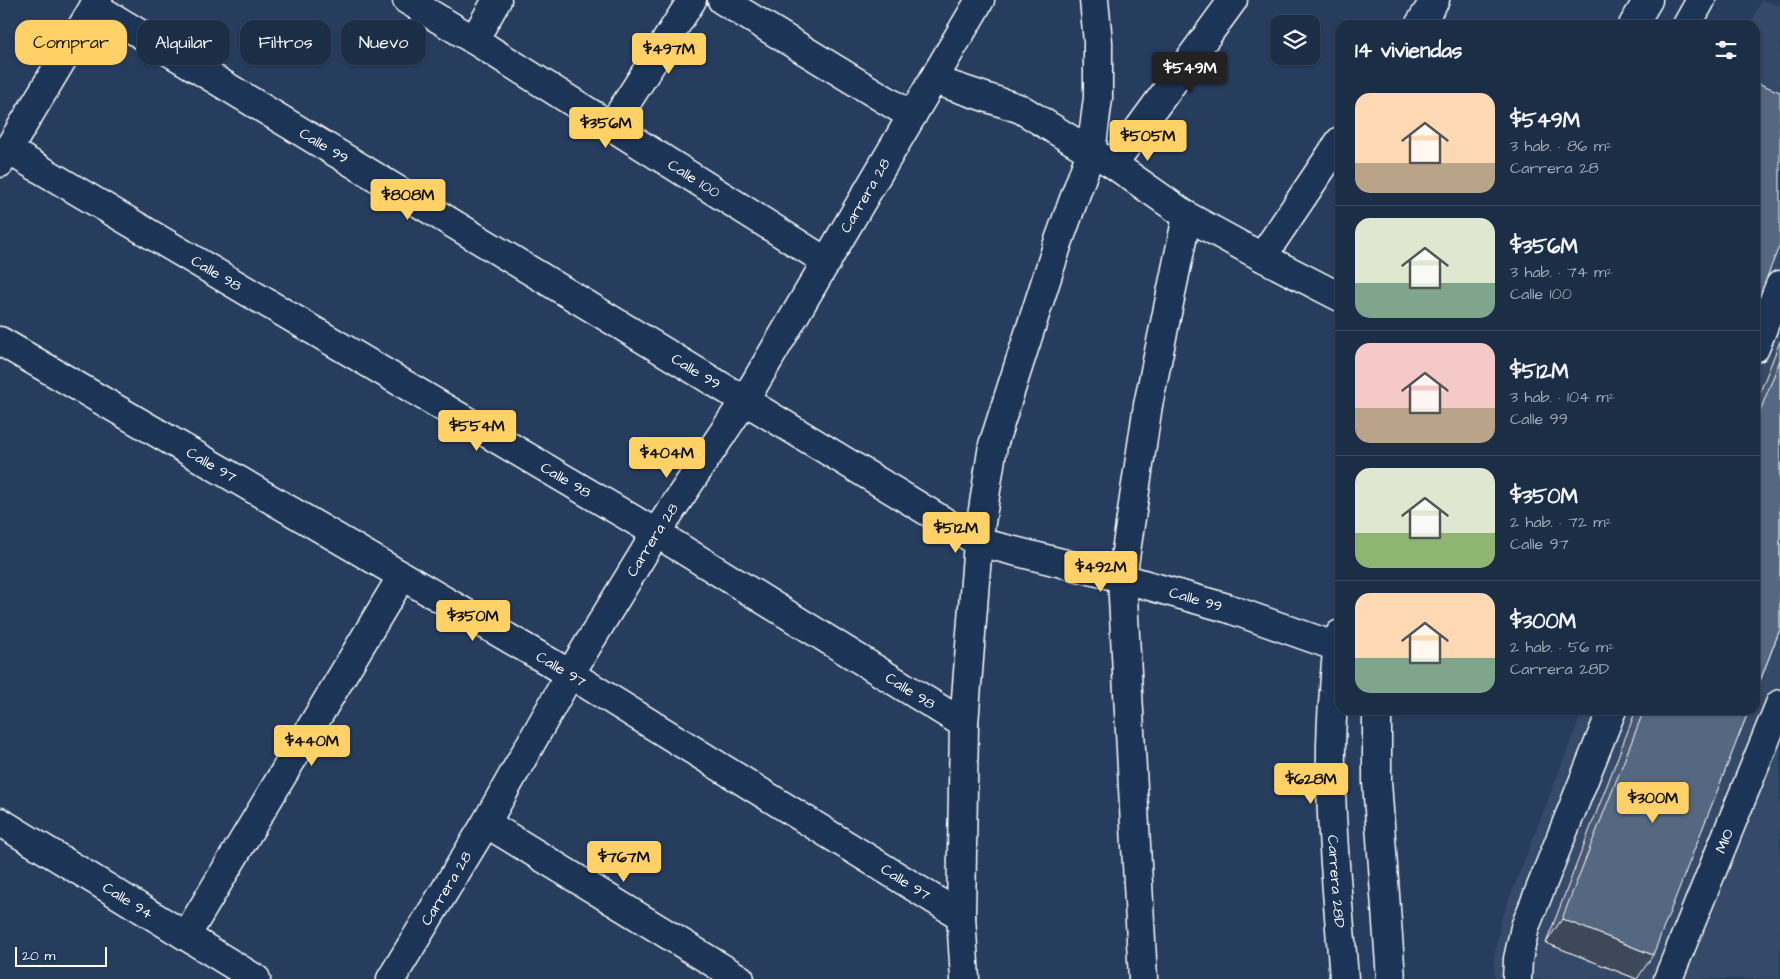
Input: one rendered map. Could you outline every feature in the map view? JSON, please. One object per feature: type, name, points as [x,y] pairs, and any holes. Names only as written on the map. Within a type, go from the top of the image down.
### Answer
[{"type":"street","name":"Calle 100","points":[[407,0],[474,40],[827,262]]},
{"type":"street","points":[[474,40],[497,0]]},
{"type":"street","points":[[611,127],[692,0]]},
{"type":"street","points":[[722,0],[912,116]]},
{"type":"street","name":"Carrera 28","points":[[400,976],[570,674],[656,533],[745,400],[980,0]]},
{"type":"street","points":[[1094,0],[1098,42],[1098,98],[1102,158]]},
{"type":"street","points":[[965,979],[961,916],[964,724],[978,542],[993,446],[1058,243],[1102,158],[1233,0]]},
{"type":"street","points":[[1421,20],[1435,0]]},
{"type":"street","points":[[1636,20],[1648,0]]},
{"type":"street","points":[[1690,20],[1701,0]]},
{"type":"street","points":[[4,156],[96,3]]},
{"type":"street","name":"Calle 99","points":[[96,3],[978,542],[1122,578],[1335,639]]},
{"type":"street","points":[[934,80],[1021,109],[1102,158],[1187,216],[1335,294]]},
{"type":"street","points":[[1262,257],[1335,148]]},
{"type":"street","name":"Calle 98","points":[[4,156],[656,533],[964,724]]},
{"type":"street","points":[[1143,979],[1122,578],[1148,405],[1187,216]]},
{"type":"street","points":[[1760,335],[1780,285]]},
{"type":"street","name":"Calle 97","points":[[0,340],[570,674],[961,916]]},
{"type":"street","points":[[186,936],[402,576]]},
{"type":"street","name":"Carrera 28D","points":[[1335,679],[1331,718],[1331,787],[1344,979]]},
{"type":"street","name":"MIO","points":[[1668,979],[1780,704]]},
{"type":"street","points":[[1378,715],[1378,782],[1391,979]]},
{"type":"street","points":[[1517,979],[1518,959],[1525,927],[1610,715]]},
{"type":"street","name":"Calle 94","points":[[0,822],[256,979]]},
{"type":"street","points":[[486,823],[740,979]]},
{"type":"shaded area","points":[[1761,0],[1780,6],[1780,979],[1495,979],[1494,960],[1501,920],[1581,715],[1760,715],[1760,20],[1753,20]]},
{"type":"building","points":[[1760,84],[1780,92],[1780,244],[1760,295]]},
{"type":"building","points":[[1780,360],[1780,629],[1760,681],[1760,411]]},
{"type":"building","points":[[1642,715],[1747,715],[1653,955],[1562,919]]}]
